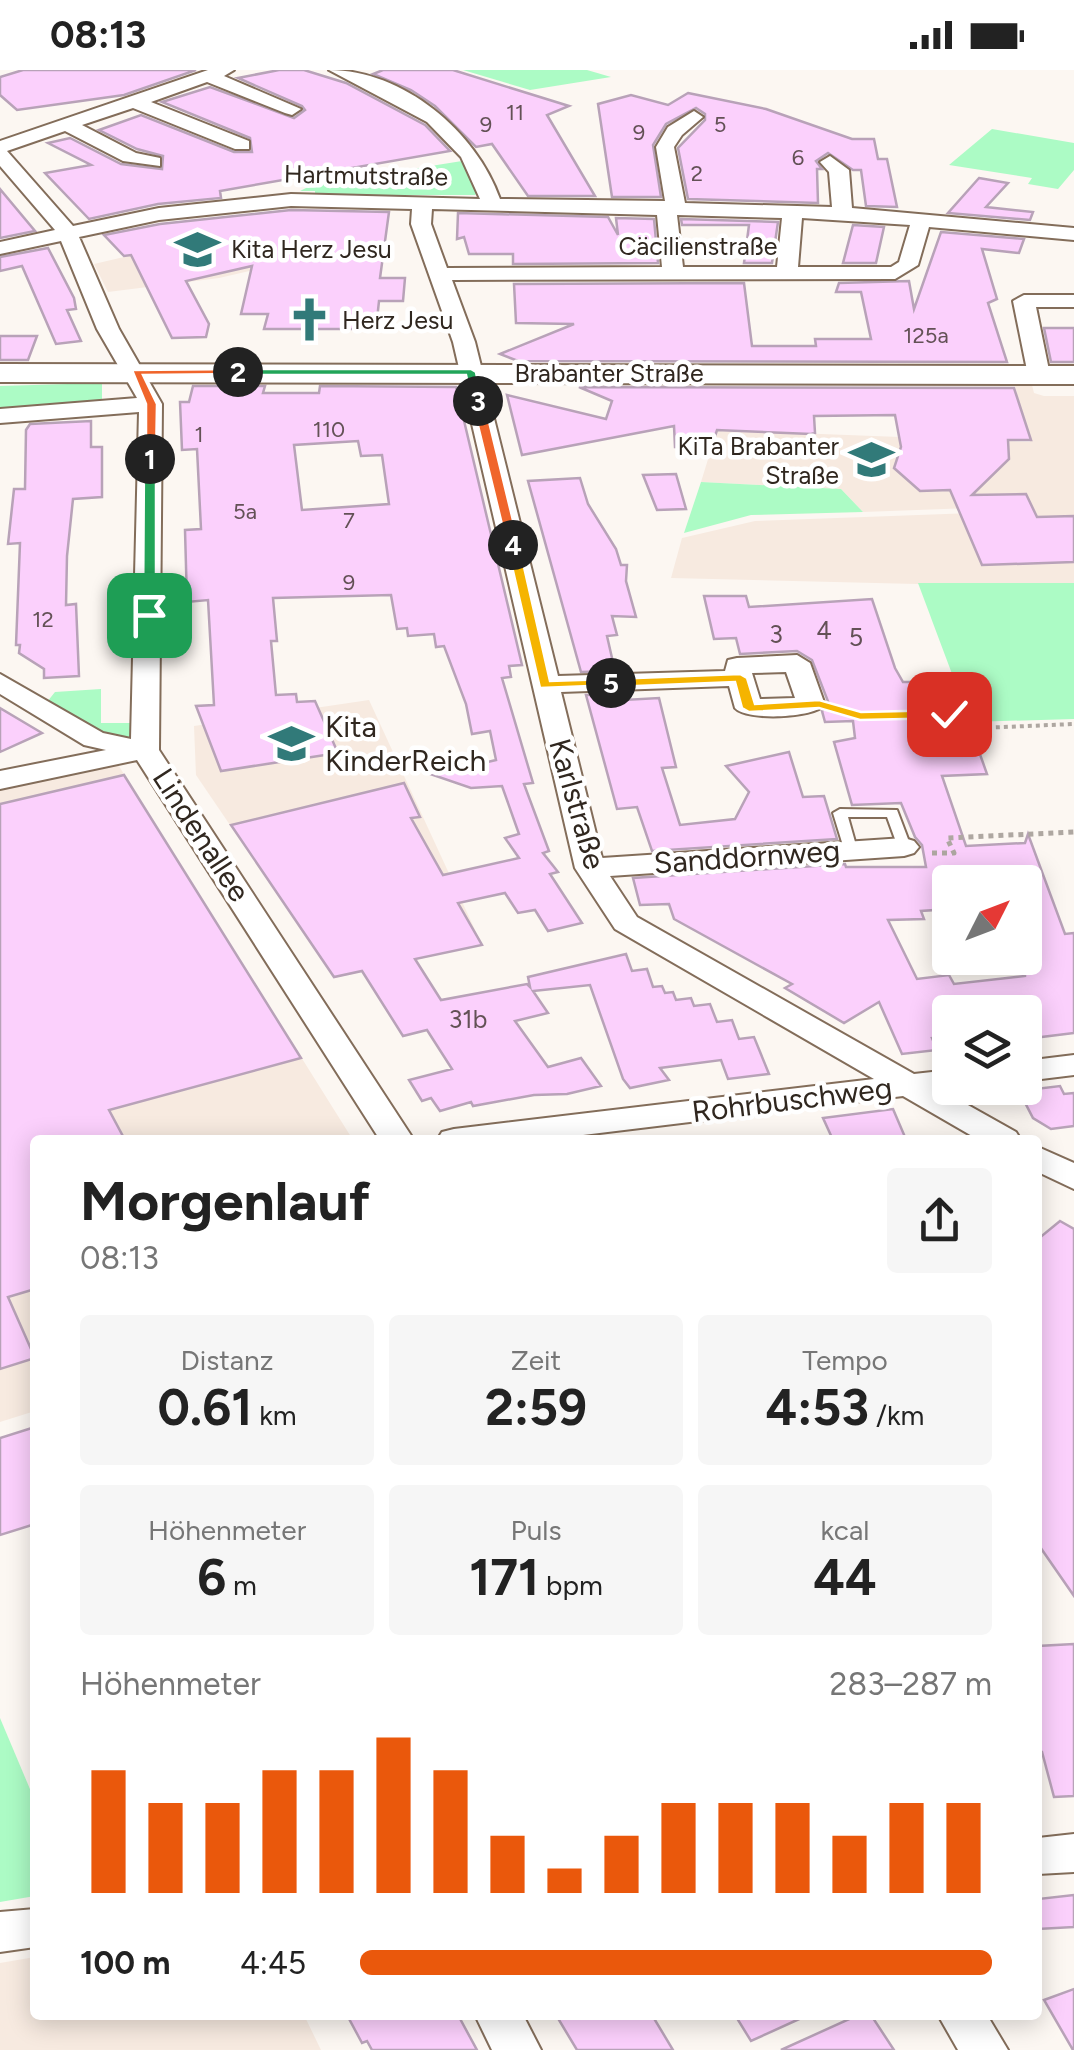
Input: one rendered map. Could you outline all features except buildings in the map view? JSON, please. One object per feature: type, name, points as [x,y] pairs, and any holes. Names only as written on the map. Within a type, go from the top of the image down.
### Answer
[{"type":"main road","name":"Brabanter Straße","points":[[0,373],[1074,376]]},
{"type":"street","points":[[338,70],[388,90],[437,118],[471,156],[492,205]]},
{"type":"street","points":[[0,150],[216,73],[292,108]]},
{"type":"street","points":[[133,101],[242,145]]},
{"type":"street","points":[[673,273],[665,147],[675,131],[694,118]]},
{"type":"street","points":[[66,124],[130,157],[154,162]]},
{"type":"street","name":"Lindenallee","points":[[0,150],[67,232],[108,329],[151,404],[145,750],[394,1135]]},
{"type":"street","points":[[830,162],[840,170],[842,213]]},
{"type":"street","name":"Hartmutstraße","points":[[0,248],[159,214],[291,200],[842,213],[1070,233]]},
{"type":"street","name":"Karlstraße","points":[[422,202],[422,224],[471,372],[590,868],[626,923],[995,1135]]},
{"type":"street","points":[[788,273],[792,212]]},
{"type":"street","name":"Cäcilienstraße","points":[[440,274],[895,273],[908,266],[921,221]]},
{"type":"street","points":[[1039,375],[1024,302],[1074,301]]},
{"type":"street","points":[[0,416],[151,404]]},
{"type":"street","points":[[797,663],[811,705],[749,708],[740,678],[737,666],[797,663]]},
{"type":"street","points":[[544,685],[740,678]]},
{"type":"street","points":[[0,682],[94,738],[145,750]]},
{"type":"street","points":[[0,780],[145,750]]},
{"type":"street","name":"Sanddornweg","points":[[590,868],[904,847]]},
{"type":"street","points":[[1042,1069],[1074,1064]]},
{"type":"street","name":"Rohrbuschweg","points":[[496,1135],[932,1082]]},
{"type":"street","points":[[1042,1160],[1074,1178]]},
{"type":"street","points":[[1042,1856],[1074,1853]]},
{"type":"street","points":[[0,1932],[30,1929]]},
{"type":"street","points":[[501,2020],[517,2050]]},
{"type":"street","points":[[964,2020],[984,2050]]},
{"type":"path","points":[[811,705],[860,716],[949,714],[957,729],[1074,724]]},
{"type":"path","points":[[904,847],[907,854],[954,852],[947,838],[1074,832]]},
{"type":"shaded area","name":"Kita Herz Jesu","points":[[218,235],[262,268],[219,278],[108,292],[94,264]]},
{"type":"shaded area","points":[[1032,385],[1034,393],[1044,396],[1074,396],[1074,583],[999,586],[671,578],[682,538],[755,521],[973,513],[971,508],[863,512],[841,489],[701,482],[717,430],[1030,442],[1015,386]]},
{"type":"shaded area","points":[[369,700],[482,945],[334,978],[196,775],[194,726]]},
{"type":"shaded area","points":[[117,763],[350,1135],[30,1135],[30,1413],[0,1422],[0,788]]},
{"type":"shaded area","points":[[30,1958],[30,2020],[306,2020],[321,2050],[0,2050],[0,1963]]},
{"type":"green space","points":[[463,70],[587,70],[611,77],[530,90]]},
{"type":"green space","points":[[992,129],[1074,143],[1074,170],[1058,189],[1028,184],[1032,178],[949,165]]},
{"type":"green space","points":[[462,161],[478,192],[475,195],[315,195],[315,191],[300,191],[312,185]]},
{"type":"green space","points":[[102,383],[102,405],[0,411],[0,386]]},
{"type":"green space","points":[[701,482],[841,489],[863,512],[751,515],[684,533]]},
{"type":"green space","points":[[918,583],[1074,583],[1074,719],[970,722]]},
{"type":"green space","points":[[101,689],[101,723],[134,723],[136,729],[128,739],[101,733],[47,702],[55,692]]},
{"type":"green space","points":[[0,1718],[30,1789],[30,1897],[0,1902]]},
{"type":"place","name":"Kita Herz Jesu","points":[[198,249]]},
{"type":"place","name":"Herz Jesu","points":[[309,320]]},
{"type":"place","name":"KiTa Brabanter Straße","points":[[872,460]]},
{"type":"place","name":"Kita KinderReich","points":[[292,744]]},
{"type":"route","points":[[149,615],[151,404],[136,372],[471,372],[544,685],[740,678],[749,708],[819,704],[860,716],[949,714]]}]
